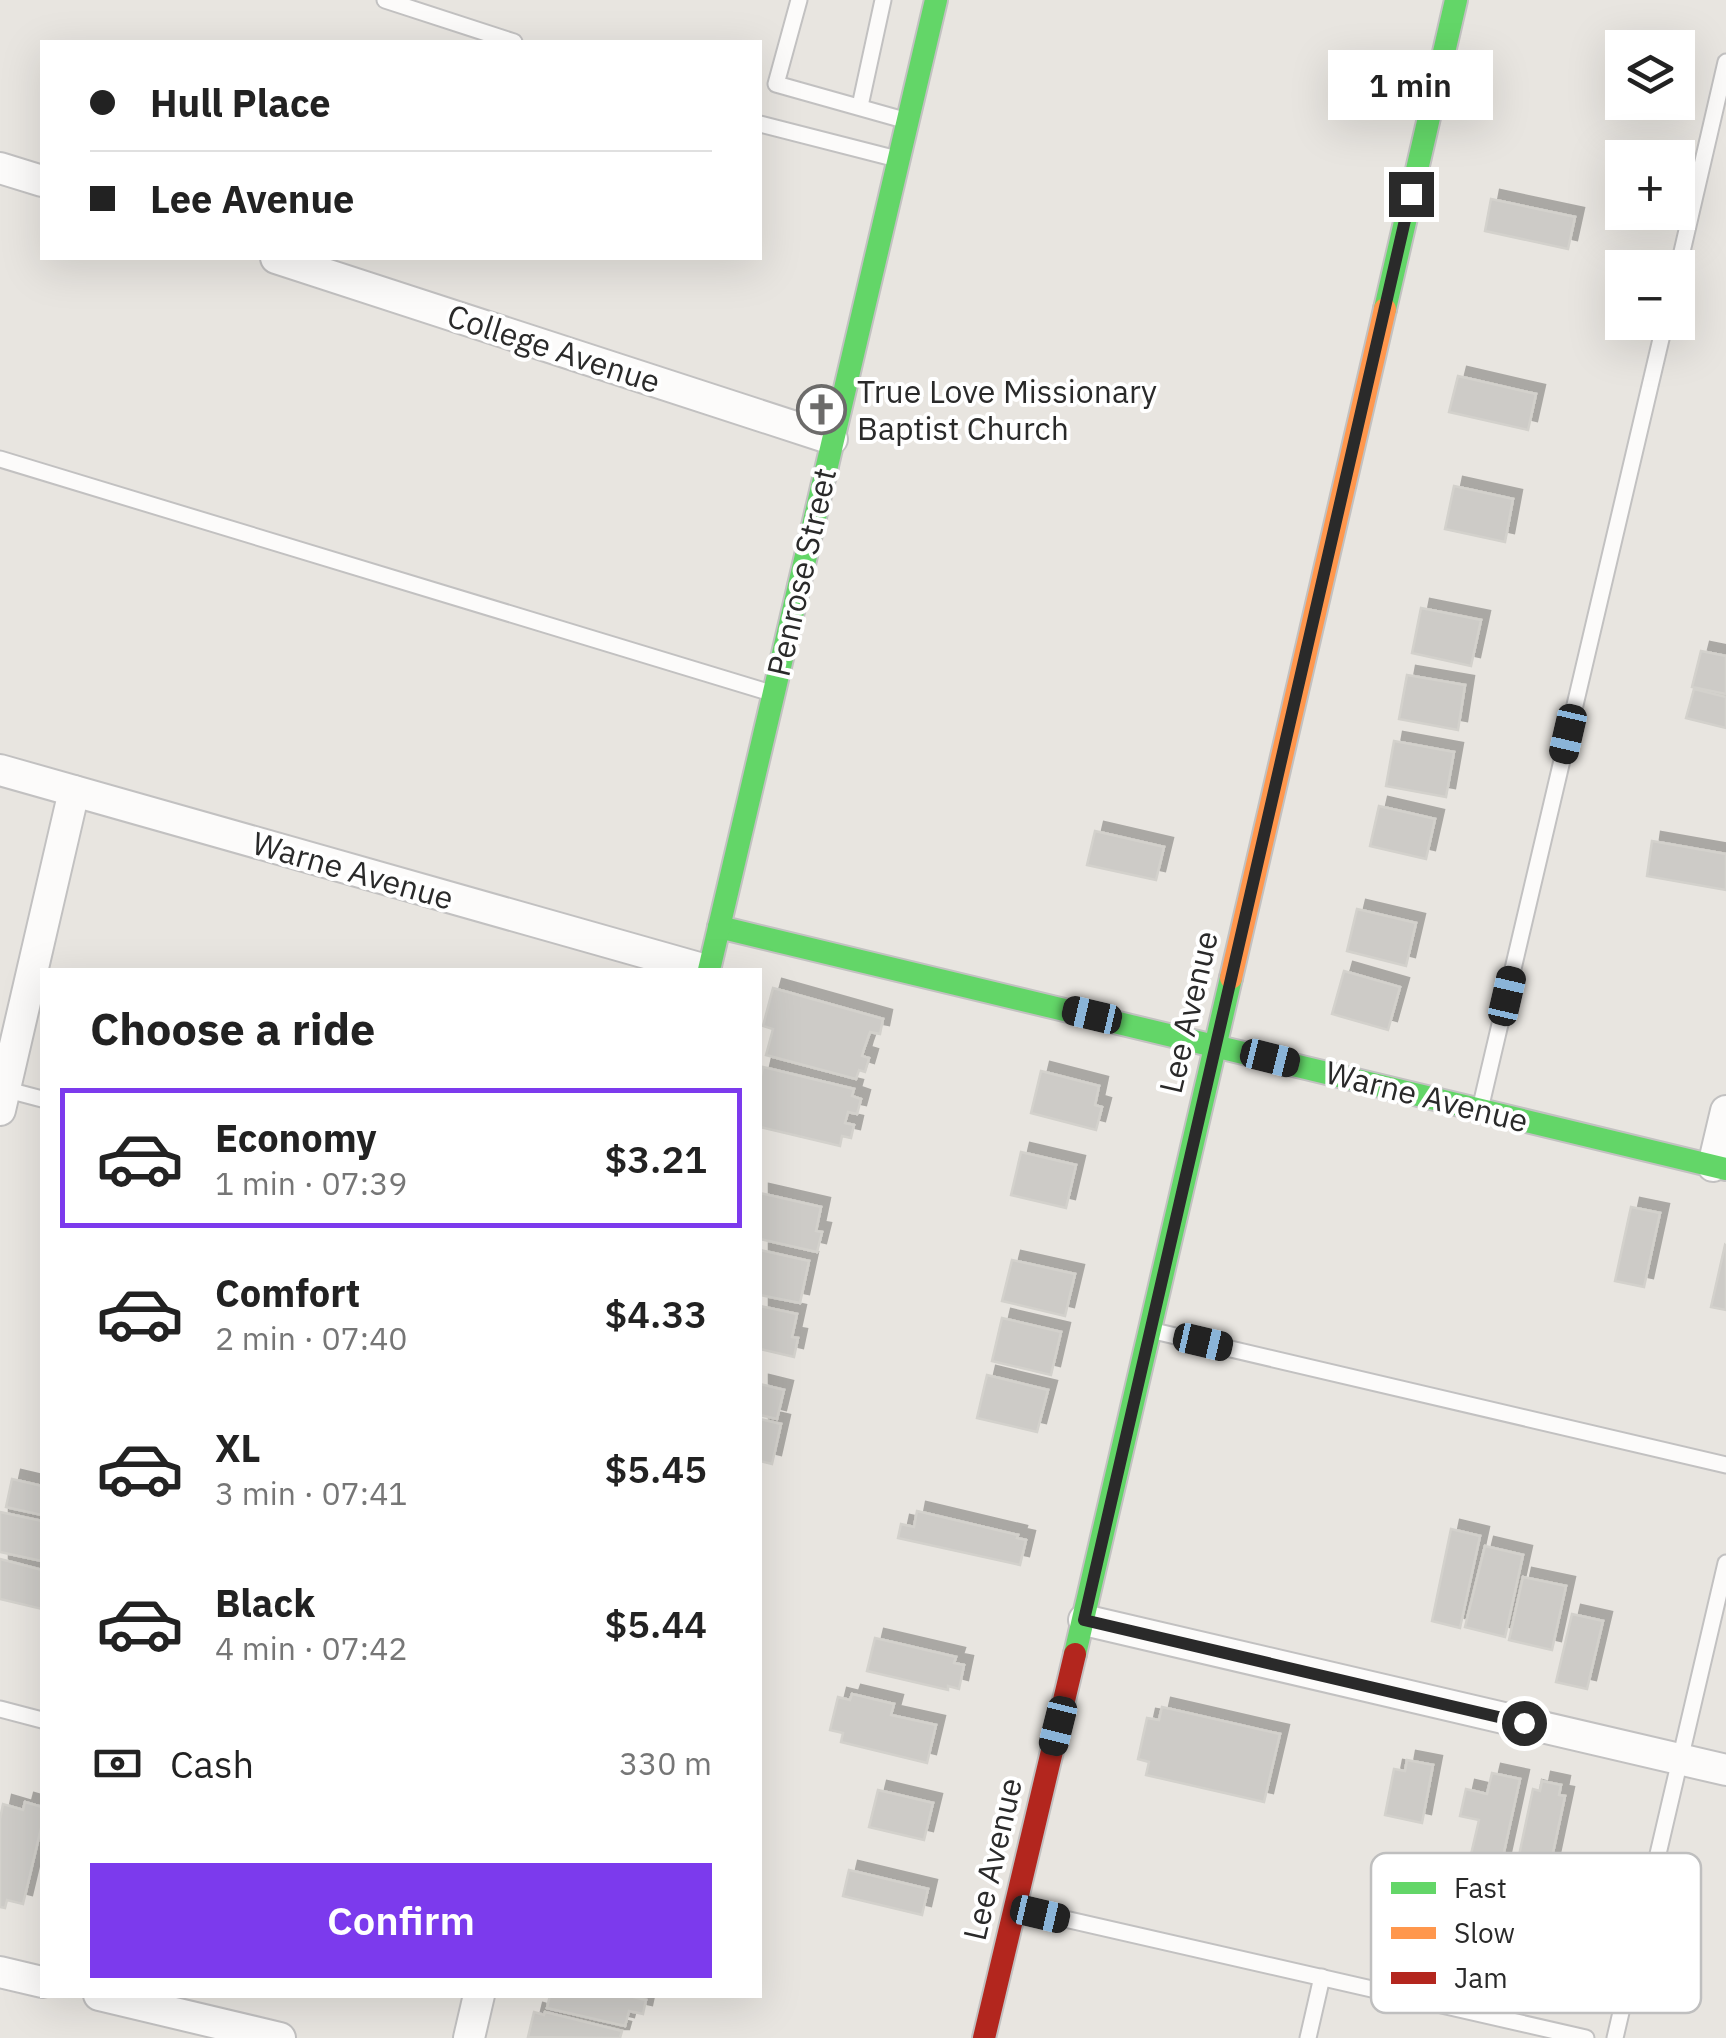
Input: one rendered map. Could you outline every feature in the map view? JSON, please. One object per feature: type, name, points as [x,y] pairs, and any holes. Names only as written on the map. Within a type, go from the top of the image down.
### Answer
[{"type":"street","name":"Penrose Street","points":[[708,968],[936,0]]},
{"type":"street","name":"Lee Avenue","points":[[984,2038],[1084,1620],[1456,0]]},
{"type":"street","points":[[0,168],[40,181]]},
{"type":"street","name":"College Avenue","points":[[282,260],[832,439]]},
{"type":"street","name":"Warne Avenue","points":[[0,770],[700,968]]},
{"type":"street","points":[[2,1096],[74,791]]},
{"type":"street","name":"Warne Avenue","points":[[718,928],[1720,1167]]},
{"type":"street","points":[[1720,1167],[1726,1111]]},
{"type":"street","points":[[1084,1620],[1726,1770]]},
{"type":"street","points":[[0,1972],[40,1982]]},
{"type":"street","points":[[112,1998],[280,2038]]},
{"type":"street","points":[[470,2038],[478,1998]]},
{"type":"lane","points":[[385,0],[508,40]]},
{"type":"lane","points":[[799,0],[776,84],[908,121]]},
{"type":"lane","points":[[860,106],[883,0]]},
{"type":"lane","points":[[1682,250],[1726,62]]},
{"type":"lane","points":[[762,125],[899,159]]},
{"type":"lane","points":[[1480,1109],[1661,340]]},
{"type":"lane","points":[[0,459],[773,694]]},
{"type":"lane","points":[[2,1096],[40,1100]]},
{"type":"lane","points":[[1150,1330],[1726,1465]]},
{"type":"lane","points":[[1657,1853],[1726,1563]]},
{"type":"lane","points":[[0,1710],[40,1720]]},
{"type":"lane","points":[[1013,1907],[1371,1989]]},
{"type":"lane","points":[[1308,2038],[1322,1978]]},
{"type":"lane","points":[[1476,2013],[1586,2038]]},
{"type":"lane","points":[[1615,2038],[1621,2013]]},
{"type":"building","points":[[1491,199],[1575,217],[1568,249],[1485,231]]},
{"type":"building","points":[[1458,376],[1536,394],[1528,430],[1449,412]]},
{"type":"building","points":[[1454,486],[1513,499],[1505,542],[1445,529]]},
{"type":"building","points":[[1421,608],[1481,620],[1471,666],[1412,653]]},
{"type":"building","points":[[1701,651],[1726,656],[1726,694],[1692,687]]},
{"type":"building","points":[[1407,675],[1465,685],[1458,730],[1399,719]]},
{"type":"building","points":[[1694,689],[1726,697],[1726,728],[1686,718]]},
{"type":"building","points":[[1394,741],[1454,752],[1446,797],[1386,786]]},
{"type":"building","points":[[1379,806],[1435,819],[1426,859],[1370,846]]},
{"type":"building","points":[[1095,831],[1164,847],[1156,880],[1087,865]]},
{"type":"building","points":[[1652,841],[1726,854],[1726,890],[1647,876]]},
{"type":"building","points":[[1357,909],[1416,923],[1406,966],[1347,951]]},
{"type":"building","points":[[1344,971],[1400,987],[1388,1030],[1332,1014]]},
{"type":"building","points":[[773,988],[883,1019],[880,1034],[870,1032],[864,1049],[862,1056],[869,1058],[865,1072],[859,1070],[856,1079],[766,1055],[773,1029],[763,1026]]},
{"type":"building","points":[[763,1067],[854,1089],[852,1096],[861,1099],[857,1114],[848,1112],[845,1123],[854,1125],[851,1138],[842,1136],[840,1146],[762,1127]]},
{"type":"building","points":[[1041,1071],[1099,1086],[1095,1105],[1102,1107],[1096,1130],[1031,1113]]},
{"type":"building","points":[[1021,1152],[1076,1165],[1066,1208],[1011,1195]]},
{"type":"building","points":[[762,1193],[821,1207],[816,1231],[822,1232],[817,1252],[762,1239]]},
{"type":"building","points":[[1631,1207],[1660,1213],[1644,1287],[1615,1281]]},
{"type":"building","points":[[1726,1246],[1726,1310],[1711,1307]]},
{"type":"building","points":[[762,1250],[809,1261],[800,1303],[762,1295]]},
{"type":"building","points":[[1012,1260],[1075,1274],[1065,1316],[1002,1301]]},
{"type":"building","points":[[762,1306],[797,1314],[792,1337],[798,1338],[794,1357],[762,1349]]},
{"type":"building","points":[[1002,1318],[1061,1332],[1051,1375],[992,1361]]},
{"type":"building","points":[[987,1375],[1048,1390],[1037,1432],[977,1418]]},
{"type":"building","points":[[762,1384],[784,1390],[777,1419],[762,1415]]},
{"type":"building","points":[[762,1419],[781,1424],[772,1464],[762,1462]]},
{"type":"building","points":[[12,1479],[40,1486],[40,1515],[6,1507]]},
{"type":"building","points":[[917,1511],[1018,1535],[1017,1538],[1026,1540],[1020,1565],[898,1538],[901,1524],[914,1527]]},
{"type":"building","points":[[0,1512],[40,1521],[40,1561],[0,1552]]},
{"type":"building","points":[[1451,1529],[1480,1536],[1460,1628],[1432,1621]]},
{"type":"building","points":[[1485,1546],[1523,1555],[1505,1637],[1465,1627]]},
{"type":"building","points":[[0,1559],[40,1569],[40,1609],[0,1599]]},
{"type":"building","points":[[1523,1577],[1566,1586],[1552,1650],[1509,1640]]},
{"type":"building","points":[[1572,1614],[1603,1621],[1587,1689],[1556,1682]]},
{"type":"building","points":[[875,1638],[956,1657],[954,1663],[964,1665],[959,1689],[948,1686],[948,1690],[867,1671]]},
{"type":"building","points":[[852,1694],[894,1704],[891,1715],[936,1725],[927,1763],[841,1742],[843,1733],[830,1730],[838,1697],[850,1700]]},
{"type":"building","points":[[1162,1707],[1280,1734],[1264,1802],[1146,1775],[1149,1762],[1138,1759],[1147,1718],[1159,1720]]},
{"type":"building","points":[[1407,1760],[1433,1765],[1422,1823],[1385,1815],[1394,1769],[1405,1771]]},
{"type":"building","points":[[1492,1773],[1520,1779],[1504,1853],[1471,1853],[1479,1820],[1460,1816],[1466,1789],[1487,1794]]},
{"type":"building","points":[[1542,1781],[1561,1785],[1559,1795],[1565,1796],[1553,1853],[1520,1853],[1533,1789],[1540,1791]]},
{"type":"building","points":[[878,1790],[933,1803],[924,1840],[869,1827]]},
{"type":"building","points":[[25,1802],[40,1806],[40,1832],[23,1904],[7,1900],[5,1908],[0,1907],[3,1804],[23,1810]]},
{"type":"building","points":[[849,1870],[928,1889],[922,1915],[843,1896]]},
{"type":"building","points":[[549,1998],[646,2000],[643,2014],[629,2011],[625,2026],[547,2008]]},
{"type":"building","points":[[534,2012],[622,2031],[620,2038],[528,2037]]},
{"type":"traffic: fast","points":[[709,968],[936,0]]},
{"type":"traffic: fast","points":[[1385,309],[1456,0]]},
{"type":"traffic: fast","points":[[719,927],[1726,1169]]},
{"type":"traffic: fast","points":[[1075,1654],[1231,978]]},
{"type":"traffic: slow","points":[[1231,978],[1385,309]]},
{"type":"traffic: jam","points":[[984,2038],[1075,1654]]},
{"type":"place","name":"True Love Missionary Baptist Church","points":[[822,409]]},
{"type":"route","points":[[1411,194],[1084,1620],[1524,1723]]}]
